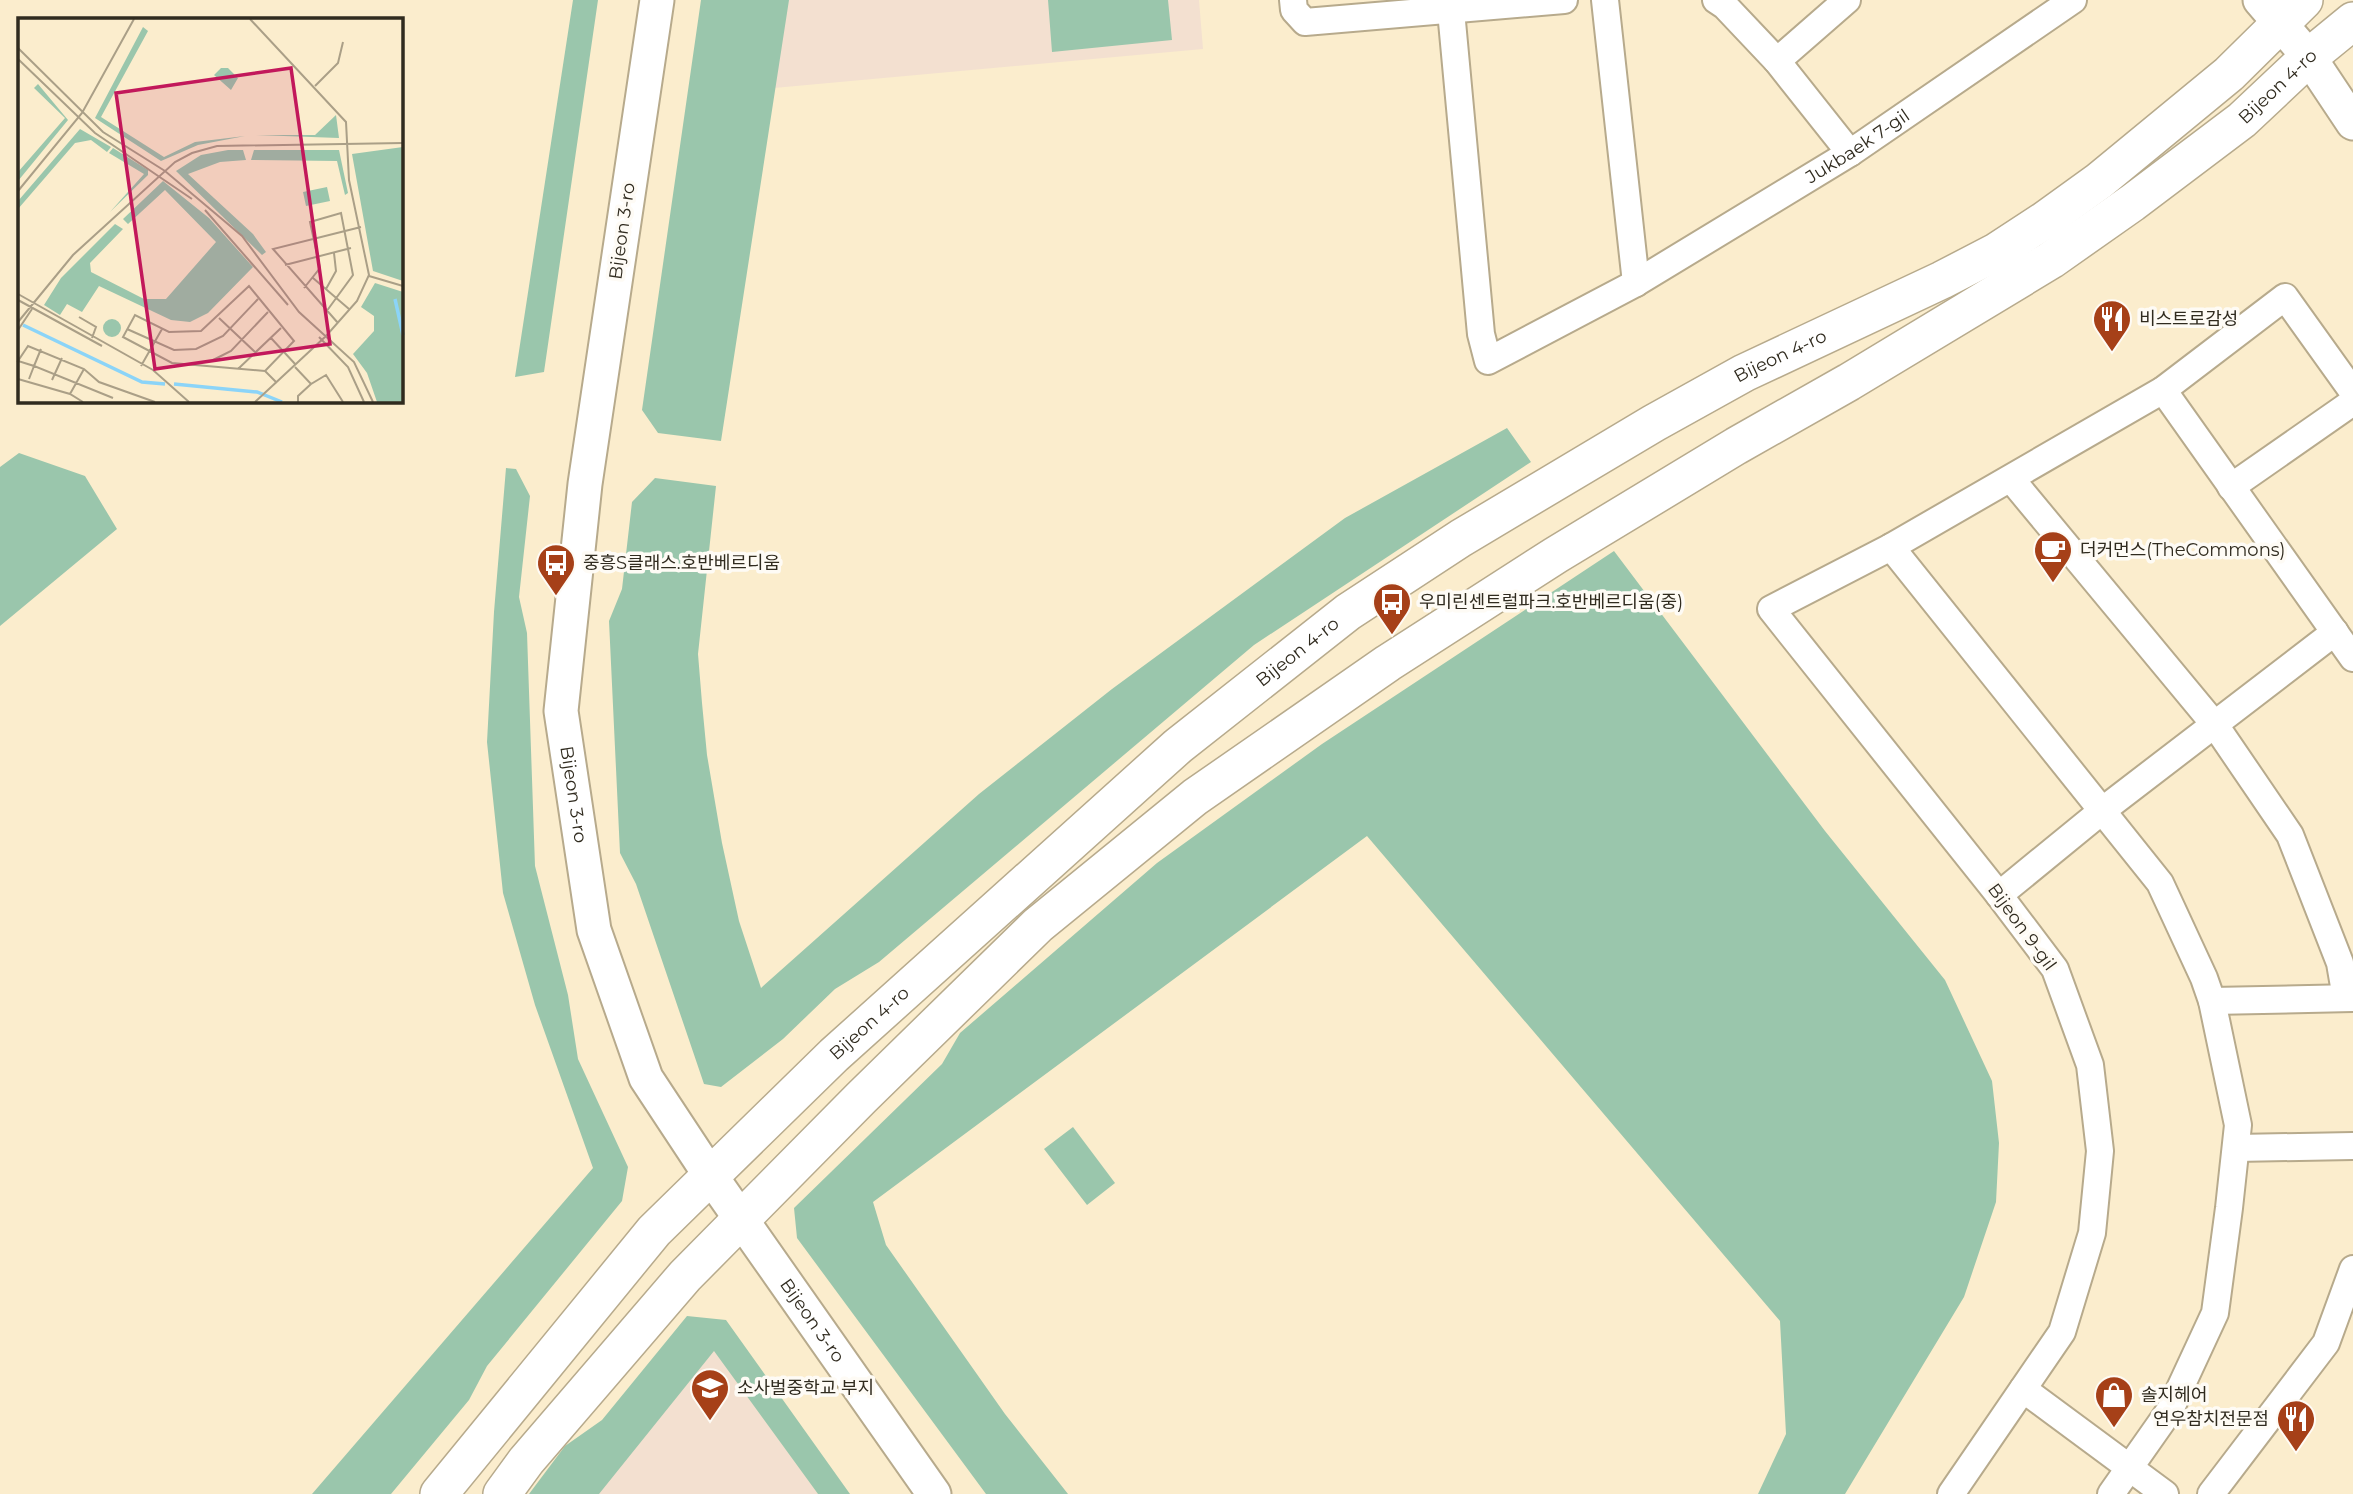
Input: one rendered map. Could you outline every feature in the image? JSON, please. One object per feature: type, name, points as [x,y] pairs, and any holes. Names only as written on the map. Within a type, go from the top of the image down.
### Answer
[{"type":"main road","name":"Bijeon 4-ro","points":[[439,1494],[654,1231],[834,1055],[1178,746],[1348,612],[1461,538],[1744,373],[1996,252],[2099,181],[2229,74],[2282,8]]},
{"type":"main road","name":"Bijeon 4-ro","points":[[502,1494],[526,1461],[685,1276],[741,1219],[1038,925],[1195,797],[1388,663],[1556,555],[2051,260],[2242,120],[2309,57],[2353,21]]},
{"type":"street","name":"Bijeon 3-ro","points":[[657,0],[585,484],[561,712],[594,930],[646,1078],[710,1175],[934,1494]]},
{"type":"street","points":[[1293,0],[1294,10],[1305,22],[1450,5],[1564,0]]},
{"type":"street","points":[[1605,0],[1636,283]]},
{"type":"street","points":[[1716,0],[1726,6],[1777,61],[1850,153]]},
{"type":"street","points":[[1777,61],[1847,0]]},
{"type":"street","name":"Jukbaek 7-gil","points":[[1450,5],[1481,334],[1488,361],[1636,283],[1850,153],[2073,0]]},
{"type":"street","points":[[2282,8],[2309,57],[2353,123]]},
{"type":"street","name":"Bijeon 9-gil","points":[[1951,1494],[2062,1332],[2092,1233],[2100,1151],[2090,1065],[2055,969],[1770,609],[1891,547],[2163,390],[2285,297],[2353,392]]},
{"type":"street","points":[[2163,390],[2353,658]]},
{"type":"street","points":[[2231,487],[2353,402]]},
{"type":"street","points":[[2011,480],[2215,725],[2290,835],[2340,963],[2349,998],[2212,1002]]},
{"type":"street","points":[[1891,547],[2160,883],[2204,978],[2212,1002],[2238,1125],[2214,1313],[2170,1410],[2112,1494]]},
{"type":"street","points":[[1999,895],[2103,810],[2334,632]]},
{"type":"street","points":[[2235,1148],[2353,1146]]},
{"type":"street","points":[[2211,1494],[2326,1343],[2353,1269]]},
{"type":"street","points":[[2023,1389],[2165,1494]]},
{"type":"shaded area","points":[[788,0],[1199,0],[1203,49],[774,88]]},
{"type":"shaded area","name":"소사벌중학교 부지","points":[[714,1350],[818,1494],[596,1494]]},
{"type":"green space","points":[[573,0],[598,0],[544,372],[515,377]]},
{"type":"green space","points":[[701,0],[789,0],[721,441],[658,433],[642,410]]},
{"type":"green space","points":[[1048,0],[1168,0],[1172,40],[1052,52]]},
{"type":"green space","points":[[1507,428],[1531,462],[1254,645],[879,962],[835,989],[783,1039],[721,1087],[704,1084],[636,884],[620,853],[609,621],[622,589],[632,502],[655,478],[716,486],[698,654],[702,703],[707,755],[722,843],[739,921],[761,988],[979,794],[1112,689],[1345,518]]},
{"type":"green space","points":[[19,453],[85,476],[117,529],[0,626],[0,467]]},
{"type":"green space","points":[[506,468],[516,469],[530,496],[519,597],[527,633],[535,866],[568,995],[578,1059],[628,1167],[622,1201],[487,1366],[469,1400],[391,1494],[312,1494],[593,1168],[535,1005],[503,893],[487,742]]},
{"type":"green space","points":[[1614,551],[1825,831],[1945,980],[1992,1081],[1999,1143],[1996,1202],[1964,1297],[1845,1494],[1758,1494],[1786,1434],[1780,1321],[1367,836],[873,1202],[886,1245],[1005,1414],[1068,1494],[986,1494],[797,1238],[794,1208],[942,1064],[960,1033],[1157,863],[1322,744]]},
{"type":"green space","points":[[1073,1127],[1115,1183],[1087,1205],[1044,1149]]},
{"type":"green space","points":[[687,1316],[726,1320],[850,1494],[818,1494],[714,1351],[599,1494],[529,1494],[565,1446],[602,1420]]},
{"type":"place","name":"비스트로감성","points":[[2112,353]]},
{"type":"place","name":"더커먼스(TheCommons)","points":[[2053,584]]},
{"type":"place","name":"중흥S클래스.호반베르디움","points":[[556,597]]},
{"type":"place","name":"우미린센트럴파크.호반베르디움(중)","points":[[1392,636]]},
{"type":"place","name":"소사벌중학교 부지","points":[[710,1422]]},
{"type":"place","name":"솔지헤어","points":[[2114,1429]]},
{"type":"place","name":"연우참치전문점","points":[[2296,1453]]}]
